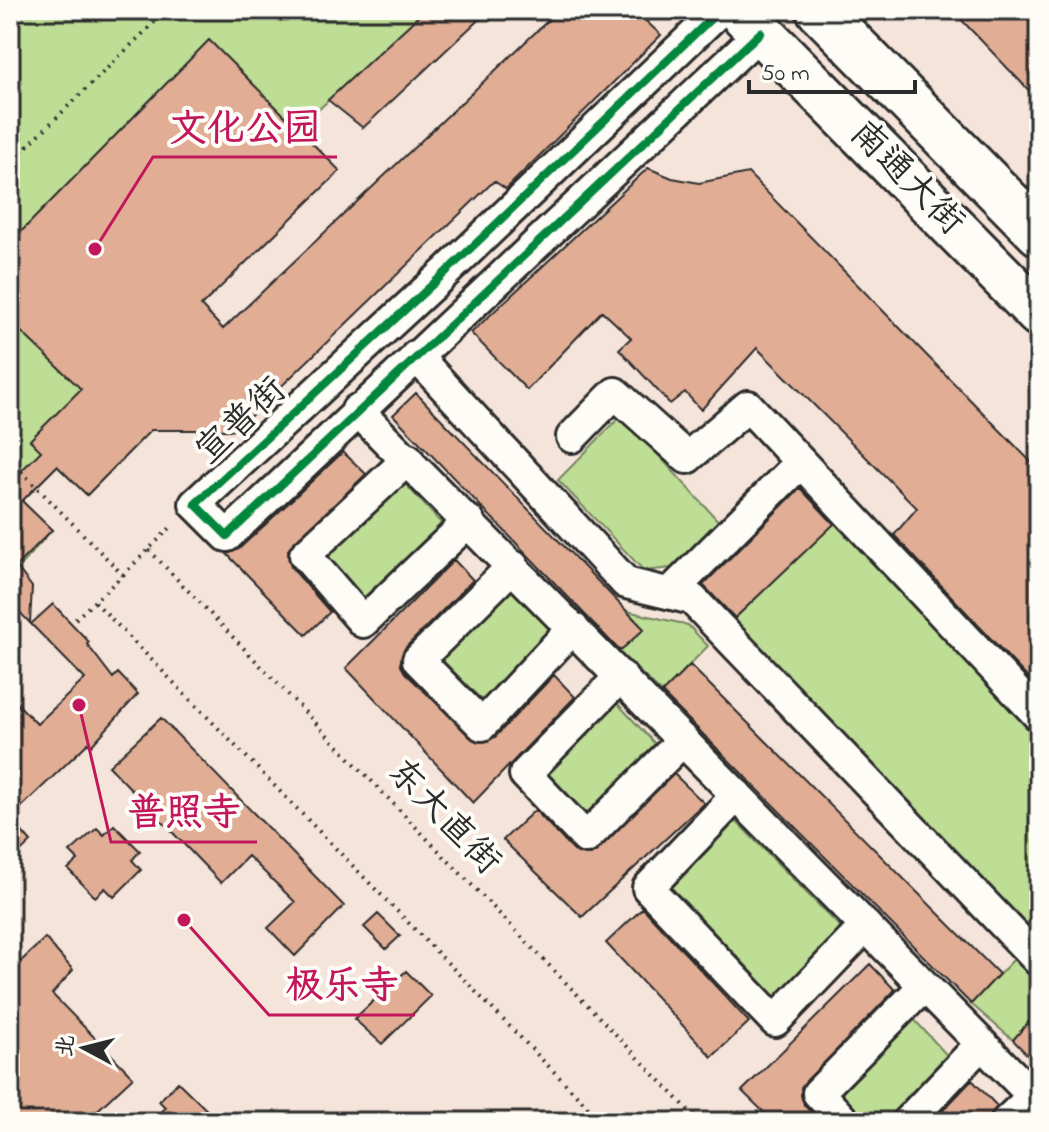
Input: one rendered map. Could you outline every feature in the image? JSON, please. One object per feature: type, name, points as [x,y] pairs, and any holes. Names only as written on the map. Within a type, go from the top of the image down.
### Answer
[{"type":"highway","name":"南通大街","points":[[819,10],[1039,233]]},
{"type":"highway","name":"南通大街","points":[[750,21],[1039,314]]},
{"type":"street","name":"宣普街","points":[[720,10],[447,271],[195,504],[227,536],[416,356],[750,21]]},
{"type":"street","points":[[416,356],[626,583],[692,599],[1039,961]]},
{"type":"street","points":[[572,437],[615,393],[687,458],[748,406],[1039,716]]},
{"type":"street","points":[[357,410],[1036,1099],[1006,1122]]},
{"type":"street","points":[[408,459],[305,555],[363,622],[469,521]]},
{"type":"street","points":[[670,593],[800,463]]},
{"type":"street","points":[[513,566],[418,660],[482,725],[573,628]]},
{"type":"street","points":[[621,676],[525,774],[586,838],[683,740]]},
{"type":"street","points":[[737,795],[648,888],[775,1021],[866,926]]},
{"type":"street","points":[[845,1122],[818,1093],[924,986]]},
{"type":"street","points":[[907,1122],[981,1044]]},
{"type":"path","points":[[10,163],[167,10]]},
{"type":"path","points":[[10,127],[28,146]]},
{"type":"path","points":[[10,460],[123,575]]},
{"type":"path","points":[[71,623],[173,525]]},
{"type":"path","points":[[95,602],[603,1122]]},
{"type":"green space","points":[[10,10],[425,10],[299,128],[62,370],[137,444],[87,495],[57,466],[22,501],[52,530],[10,577]]},
{"type":"green space","points":[[622,415],[721,524],[672,568],[644,571],[558,480]]},
{"type":"green space","points":[[400,478],[442,524],[364,607],[316,559]]},
{"type":"green space","points":[[838,520],[1039,737],[1039,939],[732,621]]},
{"type":"green space","points":[[512,585],[554,630],[476,713],[428,665]]},
{"type":"green space","points":[[627,611],[688,625],[708,646],[662,693],[619,652],[644,629]]},
{"type":"green space","points":[[617,703],[659,748],[581,831],[533,783]]},
{"type":"green space","points":[[734,819],[844,931],[772,1003],[664,890]]},
{"type":"green space","points":[[1014,959],[1039,985],[1039,1021],[1034,1016],[1013,1040],[971,1004]]},
{"type":"green space","points":[[912,1017],[954,1063],[898,1122],[852,1122],[828,1097]]},
{"type":"building","points":[[425,10],[489,10],[363,128],[328,100]]},
{"type":"building","points":[[559,10],[634,10],[661,35],[506,189],[494,181],[236,430],[151,430],[87,495],[57,466],[22,501],[52,530],[16,566],[32,587],[30,623],[10,602],[10,482],[41,451],[30,440],[81,389],[10,321],[10,243],[209,40],[340,171],[201,306],[223,329]]},
{"type":"building","points":[[952,10],[1039,10],[1039,101]]},
{"type":"building","points":[[648,168],[672,178],[699,183],[748,173],[1039,470],[1039,690],[894,535],[917,508],[757,348],[701,410],[685,392],[670,404],[619,349],[631,338],[602,311],[527,390],[471,333]]},
{"type":"building","points":[[416,393],[644,629],[620,651],[393,415]]},
{"type":"building","points":[[343,452],[366,474],[288,550],[291,567],[330,612],[306,635],[227,554],[239,549]]},
{"type":"building","points":[[800,488],[834,524],[735,618],[703,585]]},
{"type":"building","points":[[454,560],[473,580],[405,648],[400,664],[405,673],[478,742],[495,737],[554,675],[575,697],[473,803],[346,668]]},
{"type":"building","points":[[53,604],[89,642],[87,644],[113,678],[118,673],[138,694],[91,746],[88,743],[10,818],[10,696],[37,724],[85,679],[31,624]]},
{"type":"building","points":[[690,665],[999,974],[971,1004],[662,693]]},
{"type":"building","points":[[161,718],[344,906],[295,956],[268,928],[295,902],[248,856],[221,883],[109,766]]},
{"type":"building","points":[[674,774],[704,803],[582,917],[503,840],[535,810],[574,851],[591,855]]},
{"type":"building","points":[[10,818],[31,842],[10,862]]},
{"type":"building","points":[[114,825],[140,851],[132,860],[141,870],[114,897],[105,888],[95,897],[68,869],[78,860],[70,852],[97,828],[104,835]]},
{"type":"building","points":[[643,908],[749,1022],[712,1057],[606,943]]},
{"type":"building","points":[[378,914],[400,936],[386,949],[364,927]]},
{"type":"building","points":[[45,938],[73,970],[52,994],[133,1077],[85,1122],[10,1122],[10,972]]},
{"type":"building","points":[[870,964],[895,990],[801,1087],[804,1105],[820,1122],[774,1122],[742,1091]]},
{"type":"building","points":[[406,971],[431,996],[382,1044],[354,1019]]},
{"type":"building","points":[[1039,1010],[1039,1067],[1013,1040]]},
{"type":"building","points":[[972,1080],[997,1106],[988,1122],[932,1122]]},
{"type":"building","points":[[178,1082],[219,1122],[152,1122],[165,1107],[159,1101]]},
{"type":"cycle path","points":[[720,10],[447,271],[195,504],[227,536],[761,32]]},
{"type":"place","name":"文化公园","points":[[95,249]]},
{"type":"place","name":"普照寺","points":[[79,705]]},
{"type":"place","name":"极乐寺","points":[[184,920]]}]
